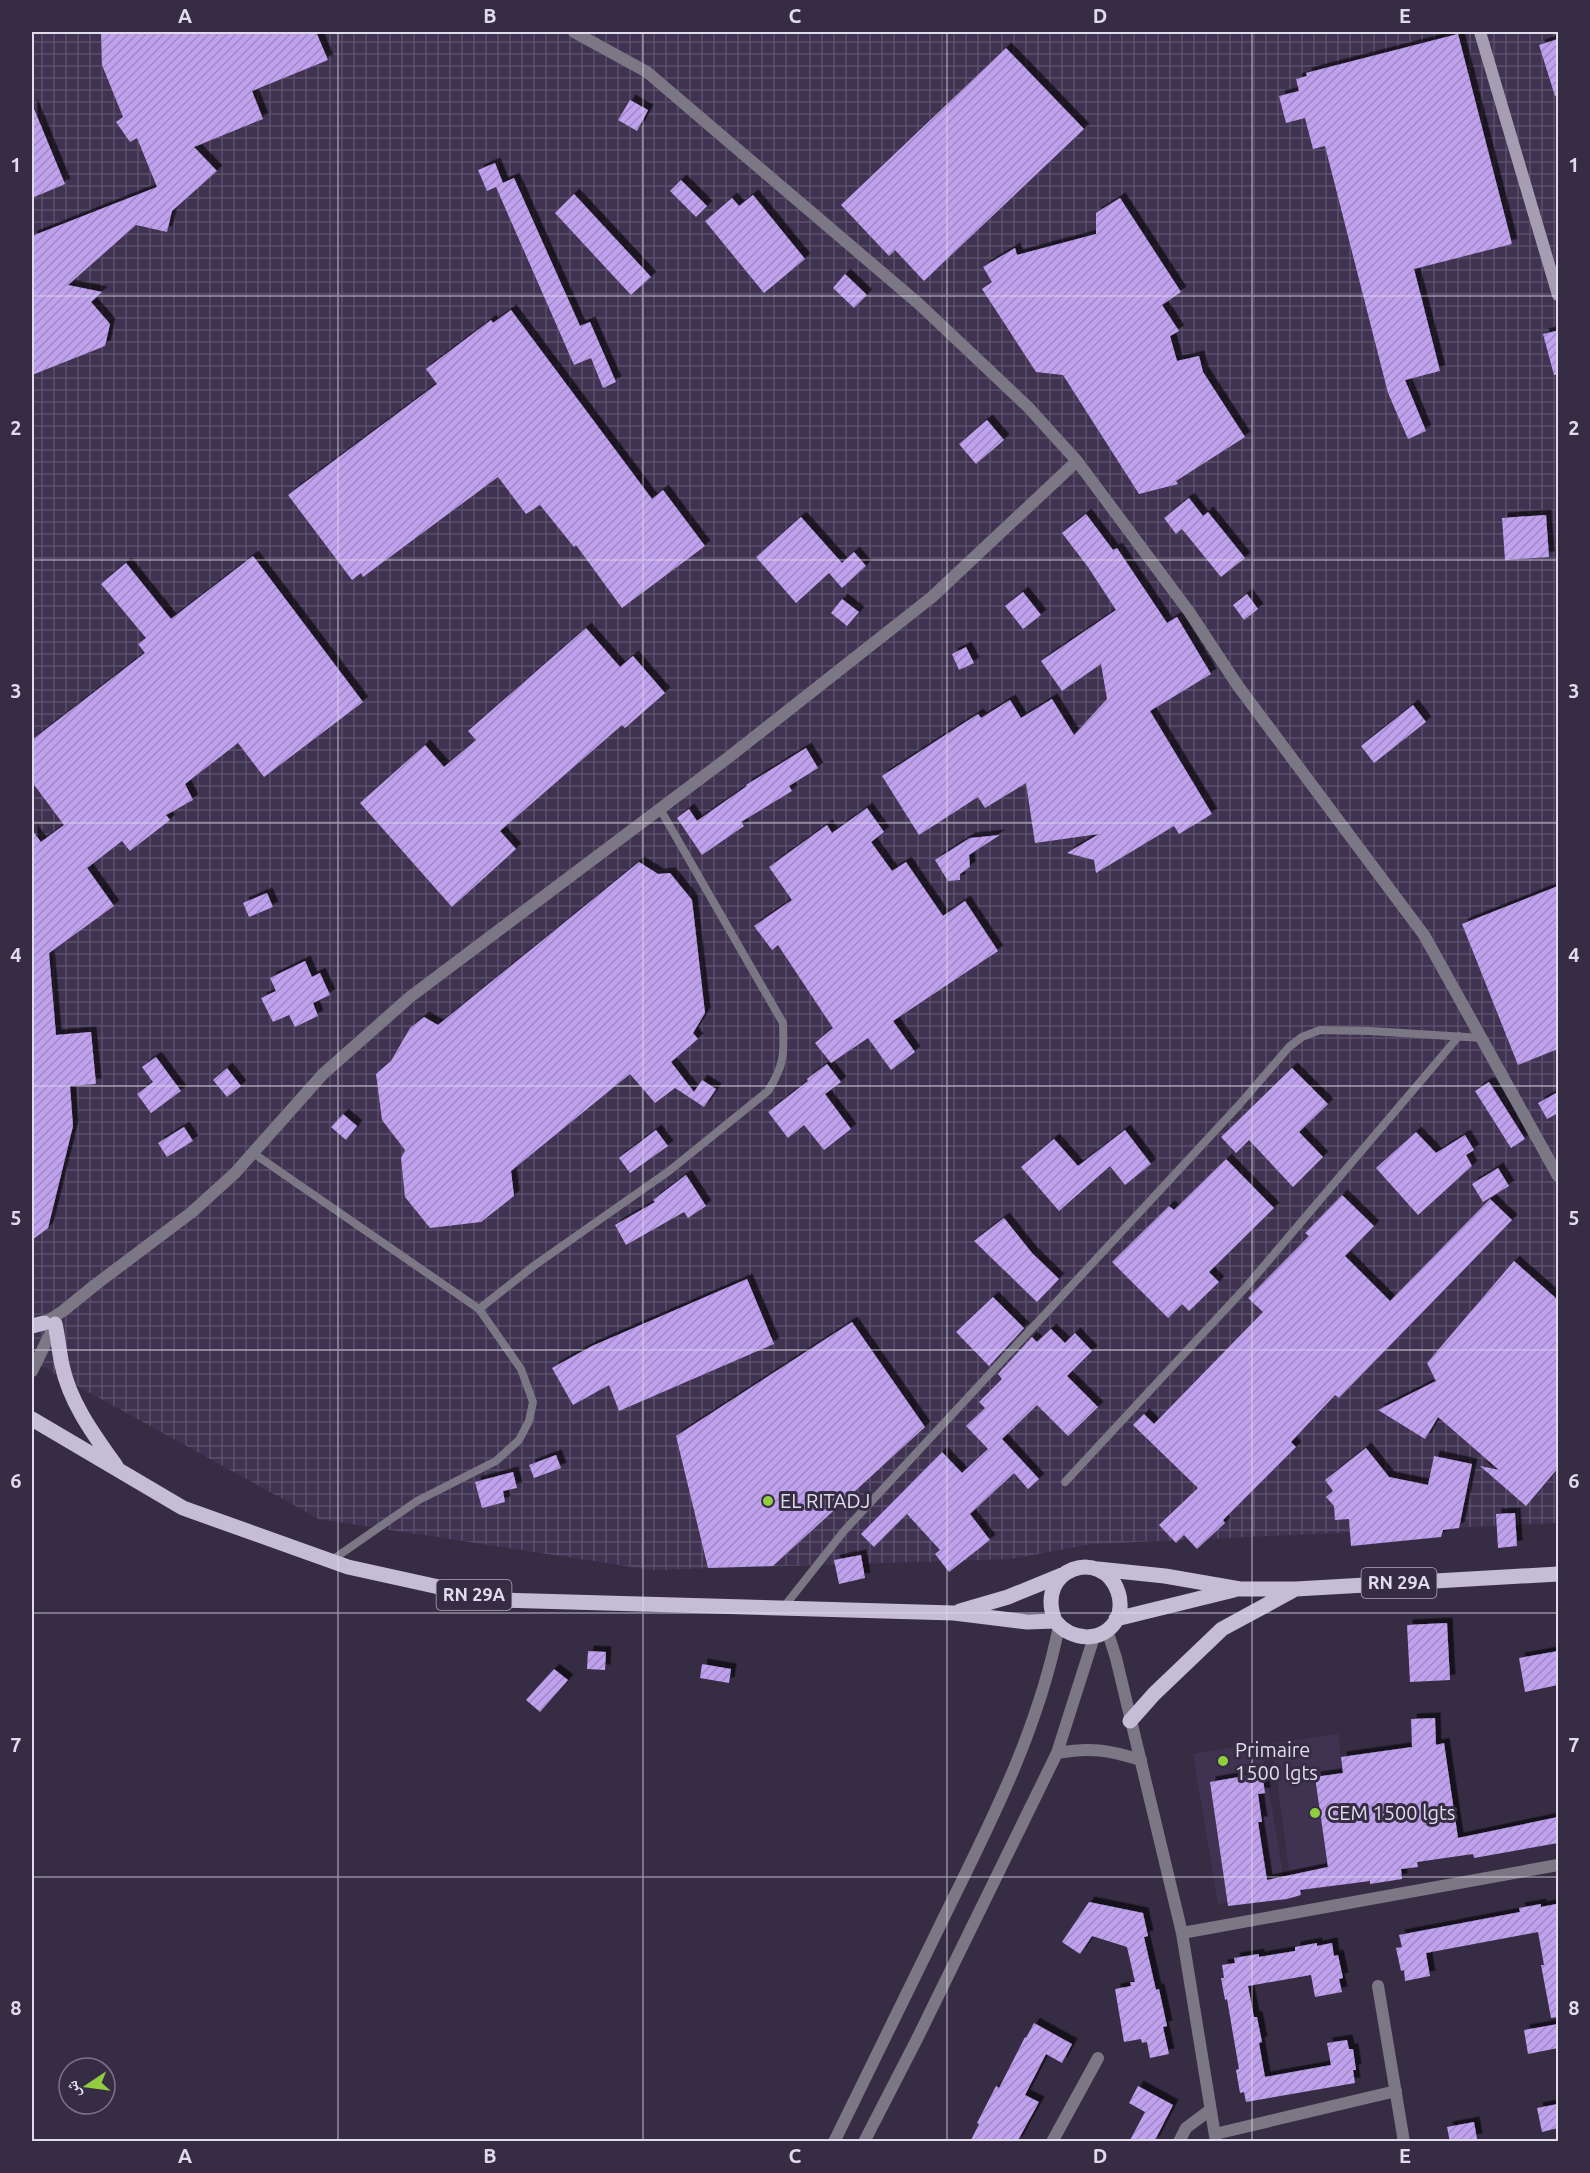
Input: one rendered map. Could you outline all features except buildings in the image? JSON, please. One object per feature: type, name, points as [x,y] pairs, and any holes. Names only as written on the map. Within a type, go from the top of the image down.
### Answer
[{"type":"main road","points":[[1480,32],[1558,295]]},
{"type":"main road","points":[[49,1321],[74,1401],[120,1471]]},
{"type":"main road","name":"RN 29A","points":[[32,1419],[183,1508],[348,1567],[498,1600],[954,1612],[1057,1624]]},
{"type":"main road","points":[[1085,1567],[1097,1569],[1116,1584],[1120,1596],[1120,1608],[1106,1629],[1081,1638],[1070,1634],[1057,1624],[1051,1610],[1050,1597],[1054,1585],[1062,1575],[1073,1569],[1085,1567]]},
{"type":"main road","name":"RN 29A","points":[[1097,1569],[1166,1576],[1240,1589],[1296,1589],[1558,1574]]},
{"type":"main road","name":"RN 29A","points":[[954,1612],[1008,1597],[1062,1575]]},
{"type":"main road","name":"RN 29A","points":[[1106,1629],[1240,1589]]},
{"type":"main road","points":[[1130,1721],[1154,1694],[1222,1629],[1296,1589]]},
{"type":"street","points":[[574,32],[647,72],[919,304],[1028,407],[1077,462],[1190,613],[1238,686],[1424,935],[1558,1176]]},
{"type":"street","points":[[32,1332],[192,1212],[235,1173],[323,1074],[410,997],[660,809],[932,597],[1077,462]]},
{"type":"street","points":[[32,1371],[49,1321]]},
{"type":"street","points":[[834,2142],[1022,1754],[1051,1668],[1057,1624]]},
{"type":"street","points":[[1106,1629],[1116,1658],[1182,1933],[1216,2138],[1396,2091]]},
{"type":"street","points":[[864,2142],[1057,1753],[1106,1629]]},
{"type":"street","points":[[1057,1753],[1080,1749],[1108,1750],[1141,1760]]},
{"type":"street","points":[[1182,1933],[1558,1865]]},
{"type":"street","points":[[1378,1986],[1404,2142]]},
{"type":"street","points":[[1052,2142],[1098,2058]]},
{"type":"street","points":[[1179,2142],[1186,2128],[1210,2110]]},
{"type":"lane","points":[[479,1309],[535,1264],[669,1171],[768,1091],[778,1075],[784,1056],[783,1023],[660,809]]},
{"type":"lane","points":[[782,1609],[843,1531],[1239,1105],[1289,1047],[1302,1037],[1320,1030],[1482,1038]]},
{"type":"lane","points":[[1065,1482],[1246,1287],[1459,1036]]},
{"type":"lane","points":[[253,1153],[479,1309],[520,1369],[533,1402],[529,1422],[519,1440],[496,1461],[417,1502],[331,1561]]},
{"type":"shaded area","points":[[32,32],[1558,32],[1558,1523],[1092,1544],[1011,1559],[652,1570],[319,1519],[32,1361]]},
{"type":"shaded area","name":"CEM 1500 lgts","points":[[1338,1734],[1358,1883],[1292,1892],[1272,1743]]},
{"type":"shaded area","points":[[1261,1743],[1286,1892],[1218,1904],[1193,1754]]},
{"type":"place","name":"EL RITADJ","points":[[768,1501]]},
{"type":"place","name":"Primaire 1500 lgts","points":[[1223,1761]]},
{"type":"place","name":"CEM 1500 lgts","points":[[1315,1813]]}]
